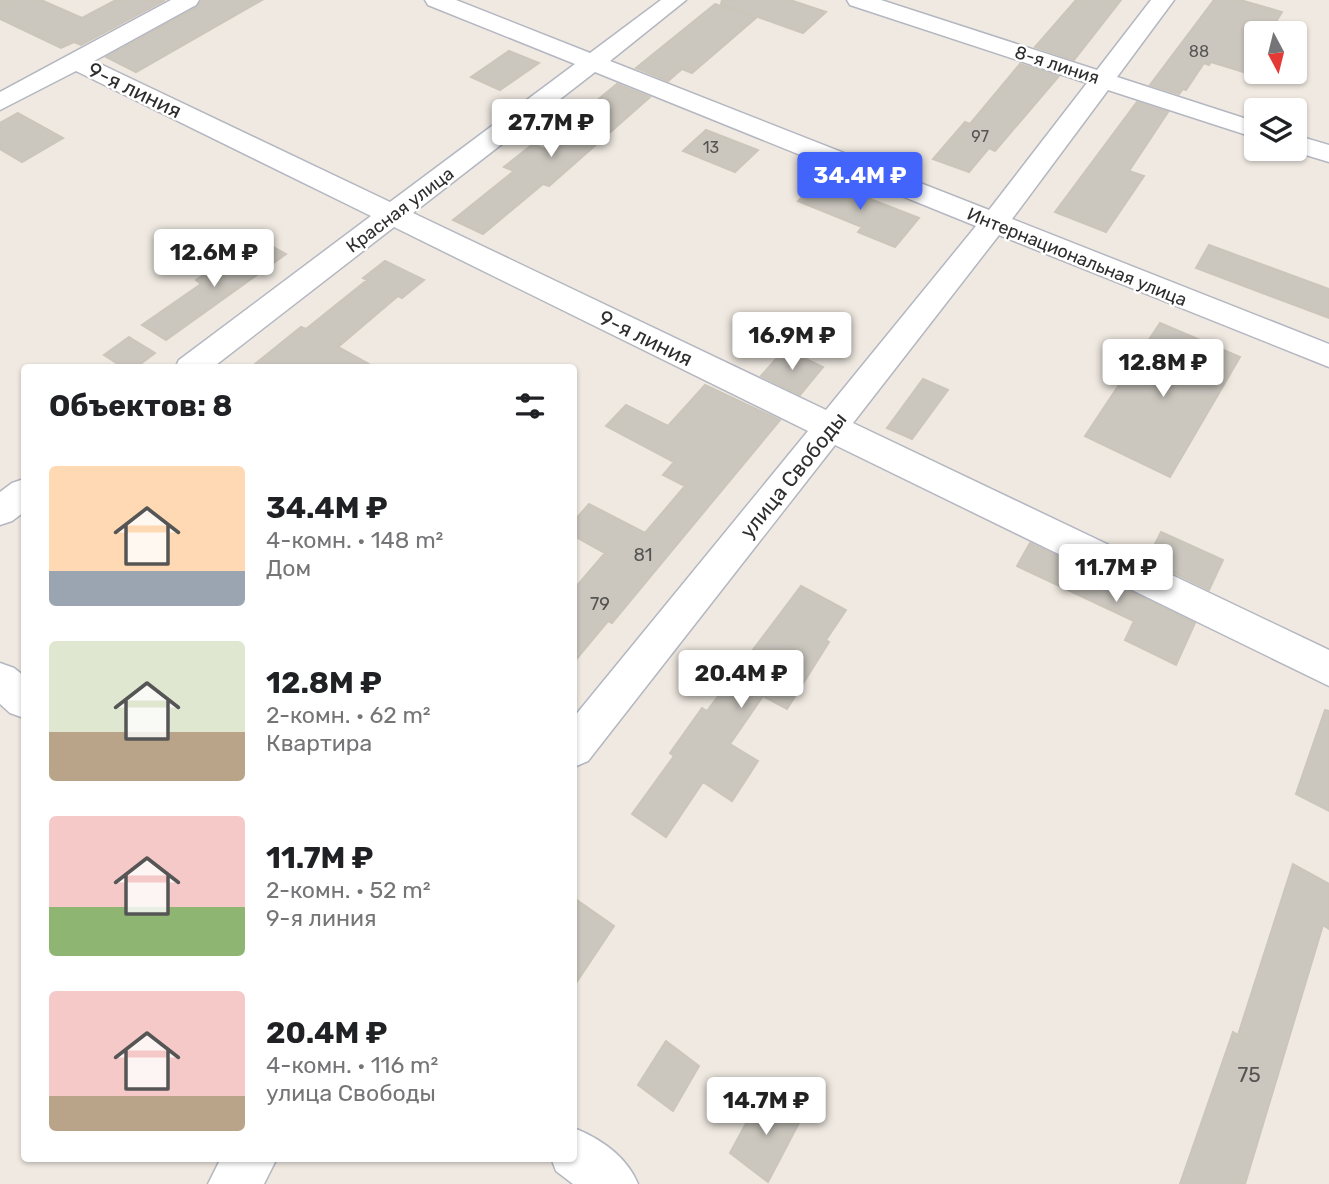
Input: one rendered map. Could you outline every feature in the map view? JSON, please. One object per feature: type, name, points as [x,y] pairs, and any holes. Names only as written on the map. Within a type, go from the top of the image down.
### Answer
[{"type":"street","points":[[0,102],[188,0]]},
{"type":"street","name":"Интернациональная улица","points":[[436,0],[1329,356]]},
{"type":"street","name":"Красная улица","points":[[195,364],[675,0]]},
{"type":"street","name":"8-я линия","points":[[858,0],[1244,126]]},
{"type":"street","name":"улица Свободы","points":[[577,744],[993,224],[1163,0]]},
{"type":"street","name":"9-я линия","points":[[75,61],[1329,669]]},
{"type":"street","points":[[1307,147],[1329,154]]},
{"type":"street","points":[[0,511],[21,495]]},
{"type":"street","points":[[0,680],[21,698]]},
{"type":"street","points":[[577,1155],[613,1184]]},
{"type":"street","points":[[233,1184],[249,1162]]},
{"type":"building","points":[[0,0],[41,0],[82,18],[116,0],[165,0],[81,45],[74,42],[61,48],[0,19]]},
{"type":"building","points":[[202,0],[262,0],[136,72],[106,57],[197,7]]},
{"type":"building","points":[[722,0],[790,0],[826,12],[803,33],[721,4]]},
{"type":"building","points":[[1076,0],[1121,0],[1074,60],[1035,47]]},
{"type":"building","points":[[1214,0],[1240,0],[1282,12],[1276,21],[1244,21],[1244,72],[1211,62],[1209,65],[1204,63],[1186,90],[1183,89],[1179,94],[1150,85]]},
{"type":"building","points":[[715,4],[756,18],[692,73],[682,69],[668,81],[636,68]]},
{"type":"building","points":[[509,51],[539,63],[500,90],[471,77]]},
{"type":"building","points":[[1020,64],[1059,76],[995,151],[989,148],[969,172],[933,159],[965,122],[970,124]]},
{"type":"building","points":[[617,84],[650,97],[549,186],[543,184],[483,234],[453,220],[514,171],[504,167],[533,144],[544,149],[594,109],[589,107]]},
{"type":"building","points":[[1137,102],[1168,112],[1129,171],[1144,176],[1106,232],[1055,212]]},
{"type":"building","points":[[18,113],[63,138],[22,162],[0,149],[0,123]]},
{"type":"building","points":[[706,130],[758,150],[735,172],[683,151]]},
{"type":"building","points":[[820,177],[919,218],[895,247],[858,232],[862,227],[798,201]]},
{"type":"building","points":[[261,240],[286,254],[166,340],[142,325],[201,284],[196,280]]},
{"type":"building","points":[[1209,245],[1329,289],[1329,318],[1196,268]]},
{"type":"building","points":[[385,261],[424,280],[402,298],[398,296],[338,347],[369,364],[255,364],[301,327],[306,329],[367,280],[363,278]]},
{"type":"building","points":[[1160,323],[1240,357],[1170,477],[1085,436]]},
{"type":"building","points":[[129,337],[155,353],[140,364],[118,364],[104,355]]},
{"type":"building","points":[[785,349],[823,367],[800,395],[761,376]]},
{"type":"building","points":[[923,379],[948,390],[912,439],[887,428]]},
{"type":"building","points":[[705,385],[780,420],[612,623],[608,621],[577,658],[577,586],[605,553],[577,538],[577,518],[589,504],[645,533],[685,486],[663,475],[674,462],[606,426],[626,405],[668,426]]},
{"type":"building","points":[[1161,532],[1223,560],[1209,590],[1147,560]]},
{"type":"building","points":[[1030,543],[1195,623],[1176,665],[1125,640],[1134,621],[1017,566]]},
{"type":"building","points":[[801,586],[846,610],[826,640],[829,642],[787,709],[763,696],[730,744],[758,761],[732,801],[703,782],[666,837],[632,814],[674,756],[670,753],[702,708],[707,711]]},
{"type":"building","points":[[1325,710],[1329,711],[1329,811],[1296,794]]},
{"type":"building","points":[[1293,864],[1329,884],[1329,929],[1323,925],[1245,1184],[1180,1184],[1233,1032],[1238,1035]]},
{"type":"building","points":[[577,900],[614,926],[577,982]]},
{"type":"building","points":[[666,1041],[699,1066],[673,1111],[638,1085]]},
{"type":"building","points":[[763,1092],[801,1119],[768,1182],[730,1153]]}]
